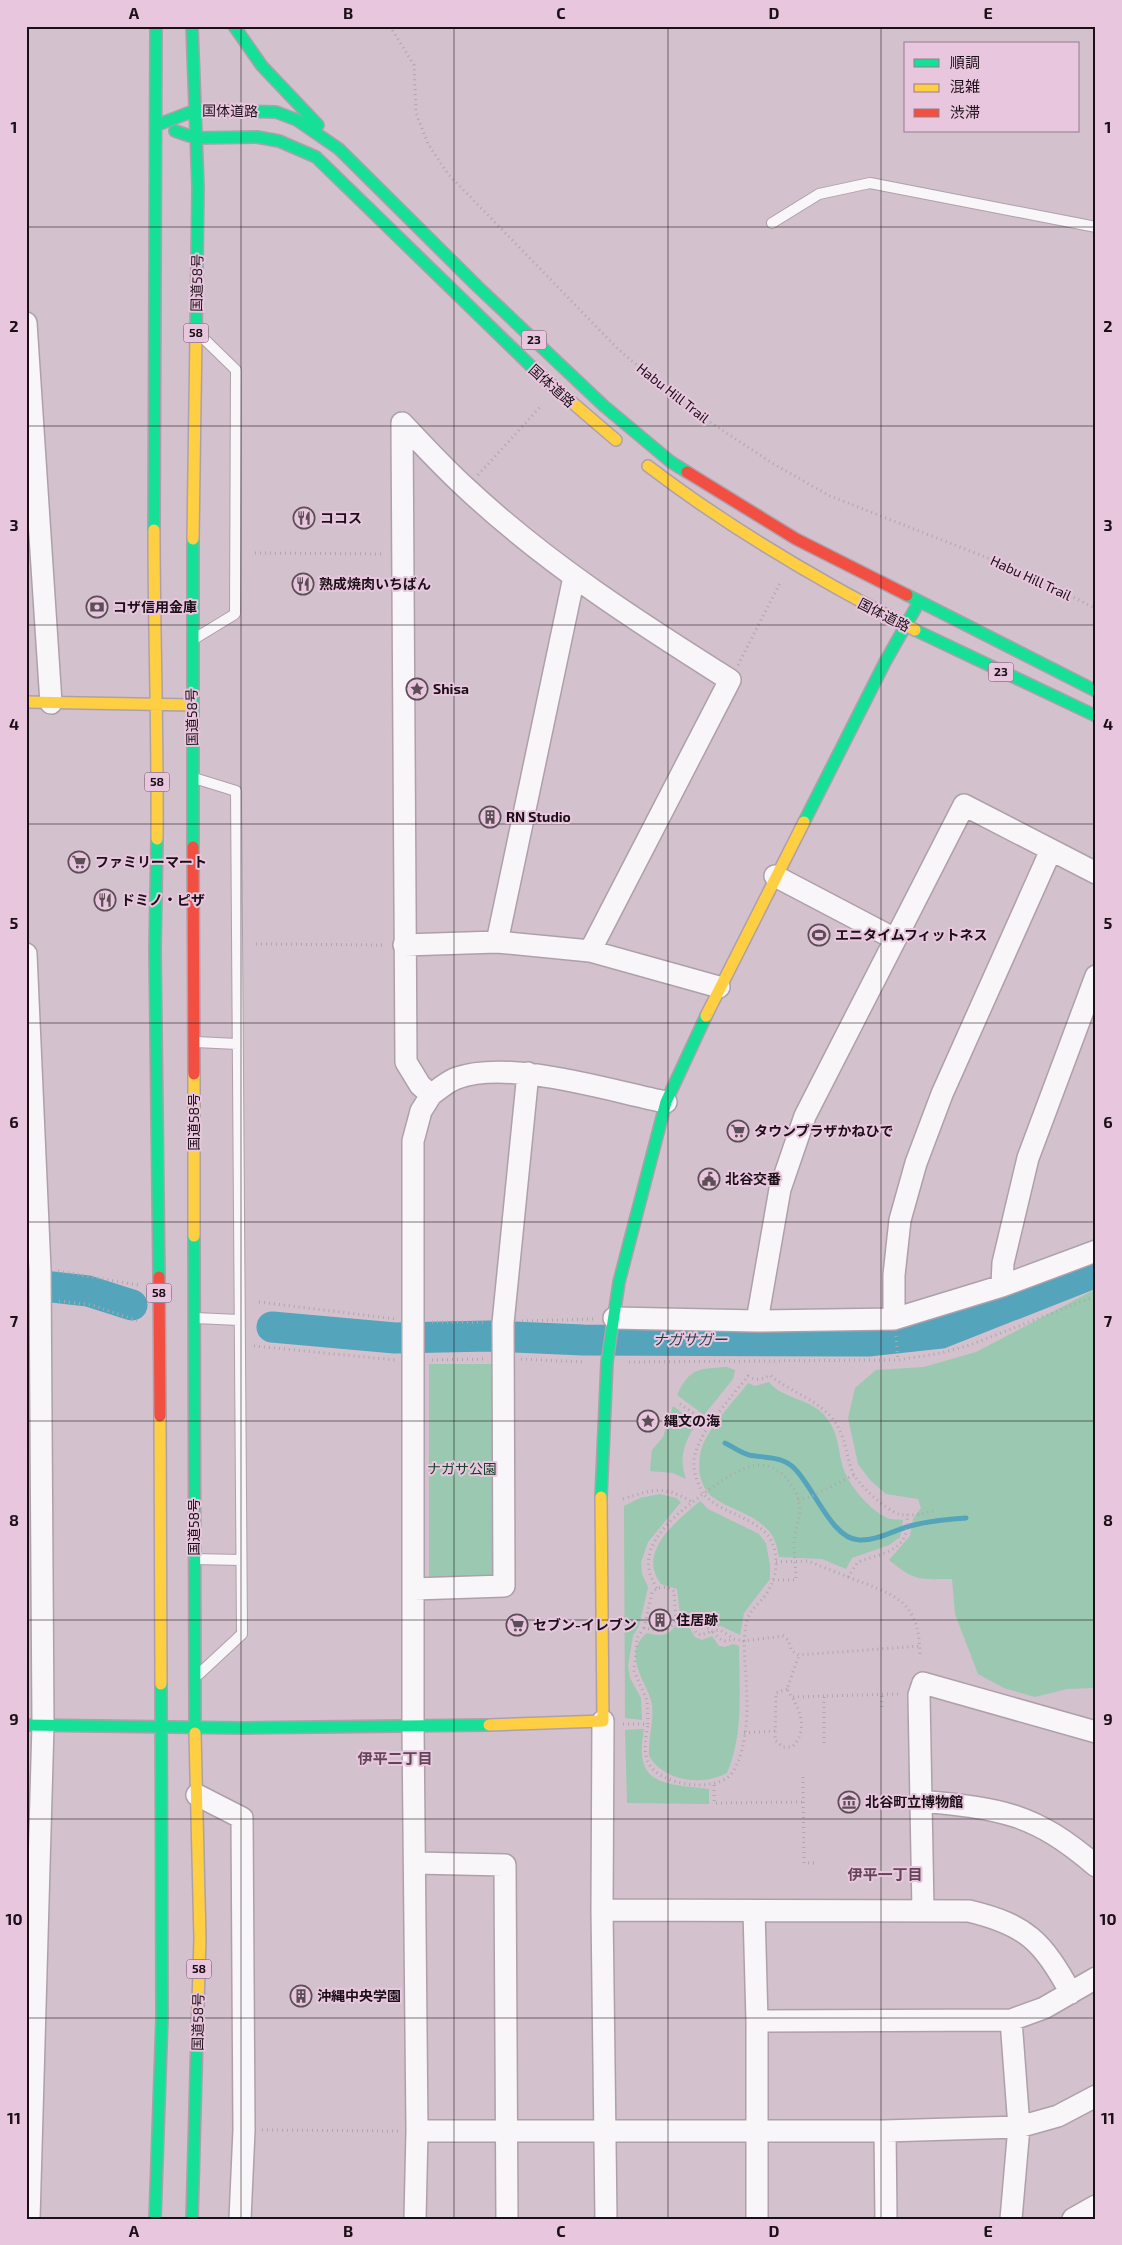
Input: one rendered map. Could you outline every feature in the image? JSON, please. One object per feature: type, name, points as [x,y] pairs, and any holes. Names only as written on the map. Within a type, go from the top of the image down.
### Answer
[{"type":"main road","name":"58","points":[[156,26],[157,125],[154,191],[153,424],[155,705],[158,765],[155,959],[160,1328],[162,2017],[156,2219]]},
{"type":"main road","name":"国道58号","points":[[192,26],[196,110],[196,331],[191,641],[194,1042],[194,1678],[200,1939],[192,2219]]},
{"type":"main road","points":[[234,26],[262,66],[291,94],[339,150]]},
{"type":"main road","name":"国体道路","points":[[157,125],[196,110],[276,112],[297,120],[320,134],[339,150],[478,287],[583,386],[671,462],[796,539],[1096,691]]},
{"type":"main road","name":"国体道路","points":[[157,125],[196,138],[257,137],[287,144],[316,157],[555,390],[623,445]]},
{"type":"main road","name":"国体道路","points":[[638,457],[668,482],[789,565],[906,626],[1096,716]]},
{"type":"main road","points":[[35,1725],[161,1728],[413,1727],[611,1722],[601,1474],[607,1361],[619,1282],[666,1102],[719,987],[775,876],[885,662],[919,602]]},
{"type":"main road","points":[[26,702],[192,705]]},
{"type":"street","points":[[26,323],[50,703]]},
{"type":"street","points":[[431,1094],[420,1085],[406,1062],[402,423],[466,488],[574,577],[644,626],[730,680],[590,951]]},
{"type":"street","points":[[497,942],[574,577]]},
{"type":"street","points":[[758,1321],[780,1189],[805,1116],[964,804],[1096,873]]},
{"type":"street","points":[[894,1319],[894,1274],[900,1220],[916,1163],[942,1094],[1051,850]]},
{"type":"street","points":[[775,876],[895,939]]},
{"type":"street","points":[[404,945],[497,942],[590,951],[719,987]]},
{"type":"street","points":[[26,954],[40,1269],[29,2115],[30,2219]]},
{"type":"street","points":[[1002,1286],[1003,1263],[1028,1158],[1096,976]]},
{"type":"street","points":[[415,2219],[417,2131],[416,1864],[413,1727],[413,1141],[421,1112],[431,1094],[456,1078],[483,1072],[528,1073],[666,1102]]},
{"type":"street","points":[[414,1589],[504,1586],[503,1323],[528,1073]]},
{"type":"street","points":[[614,1319],[758,1321],[894,1319],[1002,1286],[1096,1251]]},
{"type":"street","points":[[923,1910],[920,1695],[923,1683],[1096,1732]]},
{"type":"street","points":[[606,2219],[602,1910],[611,1722]]},
{"type":"street","points":[[197,1795],[242,1818],[244,2130],[240,2219]]},
{"type":"street","points":[[922,1801],[1000,1810],[1022,1817],[1047,1829],[1096,1866]]},
{"type":"street","points":[[416,1864],[505,1865],[507,2219]]},
{"type":"street","points":[[602,1910],[969,1911],[1001,1919],[1018,1928],[1053,1960],[1071,1993]]},
{"type":"street","points":[[754,1911],[757,2021],[757,2219]]},
{"type":"street","points":[[757,2021],[1011,2020],[1044,2008],[1096,1978]]},
{"type":"street","points":[[1011,2020],[1019,2127],[1011,2219]]},
{"type":"street","points":[[417,2131],[756,2132],[1019,2127],[1058,2116],[1096,2096]]},
{"type":"street","points":[[885,2131],[886,2219]]},
{"type":"street","points":[[1074,2219],[1096,2206]]},
{"type":"lane","points":[[772,223],[819,194],[870,183],[1096,228]]},
{"type":"lane","points":[[191,641],[235,614],[236,370],[196,331]]},
{"type":"lane","points":[[193,778],[236,791],[242,1634],[194,1678]]},
{"type":"lane","points":[[194,1042],[237,1044]]},
{"type":"lane","points":[[193,1318],[239,1320]]},
{"type":"lane","points":[[194,1559],[240,1560]]},
{"type":"path","name":"Habu Hill Trail","points":[[390,26],[414,66],[416,113],[428,144],[448,174],[618,350],[684,405],[772,463],[830,496],[1031,575],[1096,609]]},
{"type":"path","points":[[466,488],[546,400]]},
{"type":"path","points":[[255,553],[402,554]]},
{"type":"path","points":[[730,680],[782,578]]},
{"type":"path","points":[[256,944],[404,945]]},
{"type":"path","points":[[40,1269],[159,1289]]},
{"type":"path","points":[[626,1362],[898,1359],[941,1353],[970,1344],[1096,1296]]},
{"type":"path","points":[[40,1298],[92,1305],[160,1328]]},
{"type":"path","points":[[259,1302],[413,1322],[503,1323],[614,1319]]},
{"type":"path","points":[[644,1628],[661,1632],[669,1630],[676,1621],[674,1591],[667,1587],[657,1588],[652,1593],[644,1628],[637,1638],[634,1671],[647,1700],[648,1724],[645,1747],[648,1763],[656,1772],[672,1781],[714,1785],[728,1778],[734,1770],[743,1744],[744,1641],[748,1618],[764,1597],[773,1580],[776,1562],[771,1539],[761,1528],[727,1512],[703,1494],[694,1464],[695,1452],[711,1425],[748,1376],[754,1380],[764,1379],[770,1375],[784,1387],[818,1405],[831,1417],[842,1430],[854,1475],[866,1489],[891,1510],[907,1514],[937,1510]]},
{"type":"path","points":[[680,1404],[711,1425]]},
{"type":"path","points":[[657,1588],[648,1567],[649,1551],[661,1533],[692,1502],[703,1494],[745,1467],[763,1464],[780,1472],[797,1494],[800,1510],[794,1544],[796,1580],[773,1580]]},
{"type":"path","points":[[798,1499],[810,1498],[854,1475]]},
{"type":"path","points":[[619,1500],[660,1489],[676,1492],[692,1502]]},
{"type":"path","points":[[848,1577],[858,1562],[880,1557],[892,1550],[906,1533],[907,1514]]},
{"type":"path","points":[[776,1562],[796,1561],[821,1565],[888,1593],[904,1604],[914,1615],[920,1654]]},
{"type":"path","points":[[676,1621],[698,1622],[712,1631],[720,1640],[726,1642],[734,1639]]},
{"type":"path","points":[[692,1622],[696,1633],[701,1635],[720,1630],[734,1639],[744,1641],[783,1636],[788,1640],[792,1651],[799,1655],[920,1646]]},
{"type":"path","points":[[787,1689],[799,1655]]},
{"type":"path","points":[[787,1689],[802,1714],[798,1740],[792,1746],[782,1746],[775,1740],[776,1693],[787,1689]]},
{"type":"path","points":[[793,1697],[882,1694],[920,1695]]},
{"type":"path","points":[[882,1694],[882,1707]]},
{"type":"path","points":[[824,1696],[824,1743]]},
{"type":"path","points":[[611,1722],[648,1724]]},
{"type":"path","points":[[744,1733],[775,1731]]},
{"type":"path","points":[[803,1777],[804,1862],[816,1863]]},
{"type":"path","points":[[714,1785],[714,1803],[804,1802]]},
{"type":"path","points":[[244,2130],[417,2131]]},
{"type":"green space","points":[[1096,1289],[1096,1706],[1093,1688],[1067,1689],[1035,1697],[1004,1688],[978,1674],[955,1614],[952,1579],[918,1578],[889,1560],[910,1536],[913,1519],[921,1508],[918,1499],[886,1494],[870,1480],[858,1464],[848,1418],[855,1388],[876,1370],[924,1367],[976,1352]]},
{"type":"green space","name":"ナガサ公園","points":[[429,1364],[495,1364],[497,1573],[491,1580],[429,1579]]},
{"type":"green space","points":[[727,1367],[735,1370],[733,1379],[704,1415],[677,1395],[686,1379],[696,1371]]},
{"type":"green space","points":[[769,1382],[781,1392],[812,1405],[825,1416],[837,1438],[841,1461],[850,1482],[875,1511],[889,1519],[903,1520],[900,1537],[889,1545],[852,1558],[846,1569],[822,1559],[779,1557],[774,1538],[770,1532],[755,1519],[721,1502],[708,1493],[701,1480],[699,1464],[701,1449],[708,1434],[748,1383],[755,1386]]},
{"type":"green space","points":[[673,1406],[696,1423],[684,1450],[683,1464],[686,1479],[673,1473],[650,1471],[652,1450],[663,1437]]},
{"type":"green space","points":[[660,1494],[676,1498],[681,1502],[648,1542],[641,1562],[642,1574],[648,1587],[639,1626],[633,1636],[628,1666],[630,1678],[641,1698],[642,1720],[625,1718],[624,1506],[640,1498]]},
{"type":"green space","points":[[700,1501],[708,1509],[759,1534],[766,1543],[770,1579],[744,1613],[740,1635],[721,1626],[712,1626],[699,1618],[680,1616],[677,1589],[661,1584],[655,1572],[653,1560],[662,1538]]},
{"type":"green space","points":[[676,1625],[689,1627],[695,1637],[702,1640],[712,1636],[719,1646],[725,1647],[733,1644],[739,1646],[740,1694],[736,1743],[727,1773],[717,1777],[696,1780],[674,1776],[656,1765],[649,1756],[652,1705],[638,1669],[636,1651],[639,1642],[647,1633],[656,1635],[667,1634]]},
{"type":"green space","points":[[644,1729],[643,1762],[648,1772],[656,1779],[666,1783],[709,1789],[709,1804],[627,1803],[625,1730]]},
{"type":"waterway","name":"ナガサガー","points":[[272,1327],[395,1338],[490,1336],[583,1340],[868,1341],[941,1333],[1096,1272]]},
{"type":"waterway","name":"ナガサガー","points":[[26,1284],[88,1291],[132,1305]]},
{"type":"waterway","points":[[725,1443],[746,1454],[767,1457],[790,1465],[802,1477],[832,1522],[849,1537],[866,1540],[920,1524],[966,1518]]},
{"type":"traffic: fast","points":[[154,530],[156,26]]},
{"type":"traffic: fast","points":[[192,26],[198,188],[196,334]]},
{"type":"traffic: fast","points":[[234,26],[262,66],[318,125]]},
{"type":"traffic: fast","points":[[157,125],[196,110],[276,112],[297,120],[339,149],[478,287],[604,406],[671,462],[687,472]]},
{"type":"traffic: fast","points":[[175,131],[196,138],[257,137],[279,141],[316,157],[540,375]]},
{"type":"traffic: fast","points":[[193,539],[193,847]]},
{"type":"traffic: fast","points":[[907,595],[1096,691]]},
{"type":"traffic: fast","points":[[804,822],[885,662],[919,602]]},
{"type":"traffic: fast","points":[[915,630],[1096,716]]},
{"type":"traffic: fast","points":[[157,839],[155,949],[159,1277]]},
{"type":"traffic: fast","points":[[601,1497],[607,1362],[619,1282],[666,1102],[706,1016]]},
{"type":"traffic: fast","points":[[194,1236],[195,1733]]},
{"type":"traffic: fast","points":[[155,2219],[162,2017],[161,1684]]},
{"type":"traffic: fast","points":[[26,1725],[243,1728],[489,1725]]},
{"type":"traffic: fast","points":[[192,2219],[197,2036]]},
{"type":"traffic: slow","points":[[193,539],[196,334]]},
{"type":"traffic: slow","points":[[540,375],[616,440]]},
{"type":"traffic: slow","points":[[648,466],[712,512],[778,554],[845,593],[915,630]]},
{"type":"traffic: slow","points":[[154,530],[157,839]]},
{"type":"traffic: slow","points":[[26,702],[192,705]]},
{"type":"traffic: slow","points":[[706,1016],[804,822]]},
{"type":"traffic: slow","points":[[194,1074],[194,1236]]},
{"type":"traffic: slow","points":[[160,1416],[161,1684]]},
{"type":"traffic: slow","points":[[489,1725],[603,1721],[601,1497]]},
{"type":"traffic: slow","points":[[195,1733],[200,1939],[197,2036]]},
{"type":"traffic: jam","points":[[687,472],[796,539],[907,595]]},
{"type":"traffic: jam","points":[[193,847],[194,1074]]},
{"type":"traffic: jam","points":[[159,1277],[160,1416]]},
{"type":"place","name":"ココス","points":[[304,518]]},
{"type":"place","name":"熟成焼肉いちばん","points":[[303,584]]},
{"type":"place","name":"コザ信用金庫","points":[[97,607]]},
{"type":"place","name":"Shisa","points":[[417,689]]},
{"type":"place","name":"RN Studio","points":[[490,817]]},
{"type":"place","name":"ファミリーマート","points":[[79,862]]},
{"type":"place","name":"ドミノ・ピザ","points":[[105,900]]},
{"type":"place","name":"エニタイムフィットネス","points":[[819,935]]},
{"type":"place","name":"タウンプラザかねひで","points":[[738,1131]]},
{"type":"place","name":"北谷交番","points":[[709,1179]]},
{"type":"place","name":"縄文の海","points":[[648,1421]]},
{"type":"place","name":"住居跡","points":[[660,1620]]},
{"type":"place","name":"セブン-イレブン","points":[[517,1625]]},
{"type":"place","name":"北谷町立博物館","points":[[849,1802]]},
{"type":"place","name":"沖縄中央学園","points":[[301,1996]]},
{"type":"district","name":"伊平二丁目","points":[[395,1759]]},
{"type":"district","name":"伊平一丁目","points":[[885,1875]]}]
